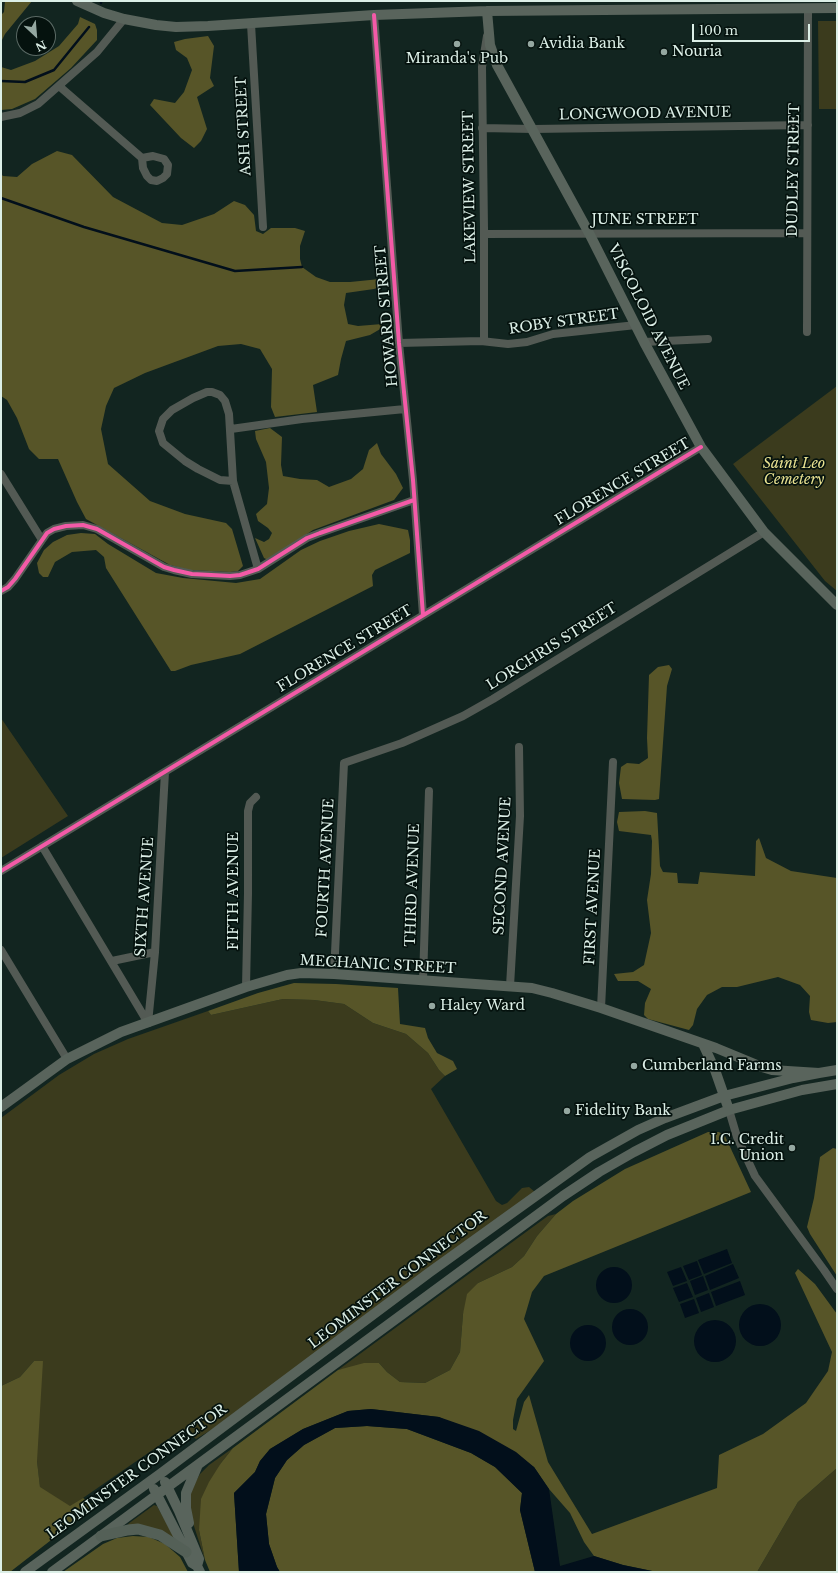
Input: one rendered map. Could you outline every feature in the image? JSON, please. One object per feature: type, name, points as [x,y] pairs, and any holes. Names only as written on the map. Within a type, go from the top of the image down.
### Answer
[{"type":"highway","points":[[101,1536],[138,1529],[160,1535],[186,1552]]},
{"type":"main road","points":[[77,1],[104,13],[124,19],[173,27],[251,24],[374,15],[487,11],[714,5],[837,8]]},
{"type":"main road","name":"VISCOLOID AVENUE","points":[[487,11],[488,33],[493,55],[589,233],[644,342],[701,447],[764,532],[837,605]]},
{"type":"main road","name":"MECHANIC STREET","points":[[1,1107],[67,1059],[121,1032],[246,987],[287,975],[300,974],[334,974],[510,986],[544,990],[601,1008],[772,1070],[819,1073],[837,1070]]},
{"type":"main road","points":[[703,1044],[715,1070],[729,1110]]},
{"type":"main road","name":"LEOMINSTER CONNECTOR","points":[[25,1572],[150,1482],[430,1272],[590,1157],[638,1130],[665,1118],[724,1096],[793,1078],[819,1073]]},
{"type":"main road","points":[[52,1572],[582,1183],[616,1161],[656,1140],[729,1110],[802,1090],[837,1084]]},
{"type":"main road","points":[[199,1465],[188,1487],[186,1500],[187,1515],[198,1547],[199,1566]]},
{"type":"main road","points":[[160,1474],[179,1511],[199,1566]]},
{"type":"main road","points":[[150,1482],[192,1563],[199,1566]]},
{"type":"street","name":"DUDLEY STREET","points":[[807,332],[806,233],[808,8]]},
{"type":"street","name":"HOWARD STREET","points":[[374,15],[399,343],[423,615]]},
{"type":"street","points":[[1,117],[28,110],[59,86],[97,52],[124,19]]},
{"type":"street","name":"ASH STREET","points":[[251,24],[263,227]]},
{"type":"street","name":"LAKEVIEW STREET","points":[[484,341],[482,67],[488,33]]},
{"type":"street","points":[[59,86],[142,158]]},
{"type":"street","name":"LONGWOOD AVENUE","points":[[482,128],[533,129],[808,125]]},
{"type":"street","name":"JUNE STREET","points":[[484,234],[806,233]]},
{"type":"street","name":"ROBY STREET","points":[[399,343],[484,341],[508,344],[527,342],[553,334],[636,325]]},
{"type":"street","points":[[644,342],[708,339]]},
{"type":"street","points":[[233,482],[220,480],[185,462],[163,443],[159,431],[162,419],[172,410],[193,398],[212,392],[220,395],[225,401],[231,429],[233,482],[258,569]]},
{"type":"street","points":[[231,429],[302,419],[406,409]]},
{"type":"street","name":"FLORENCE STREET","points":[[1,871],[701,447]]},
{"type":"street","points":[[1,474],[42,540]]},
{"type":"street","points":[[1,591],[8,587],[15,579],[47,533],[54,529],[66,526],[88,526],[97,529],[164,567],[192,574],[230,576],[240,575],[258,569],[307,538],[331,528],[414,500]]},
{"type":"street","name":"LORCHRIS STREET","points":[[344,763],[402,743],[463,716],[764,532]]},
{"type":"street","name":"SECOND AVENUE","points":[[510,986],[520,816],[520,747]]},
{"type":"street","name":"FIRST AVENUE","points":[[601,1008],[613,762]]},
{"type":"street","name":"FOURTH AVENUE","points":[[334,974],[344,763]]},
{"type":"street","name":"SIXTH AVENUE","points":[[148,1023],[155,952],[165,772]]},
{"type":"street","name":"THIRD AVENUE","points":[[423,980],[430,791]]},
{"type":"street","name":"FIFTH AVENUE","points":[[246,987],[248,811],[250,803],[256,797]]},
{"type":"street","points":[[42,846],[148,1023]]},
{"type":"street","points":[[1,950],[67,1059]]},
{"type":"street","points":[[112,961],[155,952]]},
{"type":"street","points":[[729,1110],[739,1143],[755,1176],[820,1263],[837,1289]]},
{"type":"green space","points":[[818,21],[837,21],[837,109],[819,109]]},
{"type":"green space","name":"Saint Leo Cemetery","points":[[837,386],[837,591],[825,581],[733,464]]},
{"type":"green space","points":[[1,718],[68,816],[1,858]]},
{"type":"green space","points":[[283,999],[314,1000],[344,1004],[373,1023],[406,1034],[428,1053],[439,1070],[445,1076],[431,1089],[496,1201],[502,1205],[507,1203],[522,1188],[529,1187],[535,1192],[216,1427],[196,1439],[190,1435],[187,1429],[180,1431],[70,1507],[40,1488],[37,1461],[34,1361],[20,1377],[1,1386],[1,1118],[59,1075],[94,1054],[128,1039],[208,1011],[211,1015]]},
{"type":"green space","points":[[556,1214],[537,1236],[524,1256],[512,1267],[478,1283],[463,1314],[460,1352],[450,1370],[425,1383],[400,1382],[387,1372],[379,1363],[338,1370],[541,1221],[548,1216]]},
{"type":"green space","points":[[233,1448],[221,1463],[199,1530],[205,1560],[191,1517],[190,1496],[193,1486],[200,1474],[209,1465]]},
{"type":"green space","points":[[837,1468],[837,1572],[757,1572],[798,1502]]},
{"type":"green space","points":[[154,1505],[157,1506],[175,1538],[129,1526],[128,1524]]},
{"type":"shaded area","points":[[5,1],[32,1],[20,16],[16,16],[16,21],[5,34],[1,42],[1,15],[4,12]]},
{"type":"shaded area","points":[[80,17],[95,24],[97,30],[97,40],[71,68],[35,99],[12,109],[1,110],[1,67],[11,70],[35,61],[43,56],[56,56],[56,48],[78,24]]},
{"type":"shaded area","points":[[208,36],[214,46],[210,78],[214,86],[197,97],[207,129],[201,141],[194,148],[181,138],[150,105],[154,99],[175,103],[184,92],[192,70],[187,58],[176,50],[174,42]]},
{"type":"shaded area","points":[[57,151],[72,155],[113,197],[162,223],[182,225],[214,214],[234,201],[245,205],[254,215],[256,231],[263,234],[271,228],[295,228],[305,231],[300,246],[300,259],[302,267],[316,277],[330,282],[380,279],[385,285],[374,289],[346,293],[344,305],[348,324],[358,326],[382,324],[382,328],[370,335],[346,341],[338,375],[313,385],[317,412],[275,417],[271,407],[272,369],[260,349],[241,344],[218,346],[145,373],[114,388],[106,406],[101,429],[108,464],[150,501],[185,514],[226,523],[232,529],[243,566],[238,571],[189,570],[170,565],[86,519],[58,459],[39,459],[29,449],[17,418],[7,400],[1,396],[1,174],[3,176],[17,177],[32,164]]},
{"type":"shaded area","points":[[270,428],[282,437],[281,465],[283,476],[317,480],[329,487],[351,479],[363,469],[369,450],[377,443],[381,454],[396,474],[403,488],[394,500],[313,530],[268,560],[264,558],[255,538],[264,542],[269,539],[272,533],[258,521],[256,514],[267,504],[269,488],[266,462],[256,439],[255,431]]},
{"type":"shaded area","points":[[379,524],[408,530],[410,553],[375,570],[372,575],[373,586],[240,654],[191,665],[175,671],[171,671],[106,568],[104,557],[96,550],[72,552],[55,562],[48,577],[43,577],[39,573],[37,563],[44,550],[53,542],[67,535],[81,533],[95,534],[108,544],[156,573],[183,578],[236,583],[260,579],[301,550],[320,541],[349,531]]},
{"type":"shaded area","points":[[669,665],[672,669],[667,686],[659,799],[622,799],[619,783],[621,767],[627,763],[639,764],[648,758],[647,738],[649,675],[658,667]]},
{"type":"shaded area","points":[[645,811],[657,813],[660,866],[663,872],[677,873],[678,883],[698,884],[700,872],[755,876],[756,841],[759,838],[766,858],[791,871],[837,878],[837,1022],[828,1023],[811,1020],[809,1012],[810,996],[800,985],[778,977],[737,987],[722,987],[707,995],[697,1009],[693,1025],[689,1030],[648,1019],[644,1015],[645,1003],[651,989],[638,981],[618,981],[614,974],[633,972],[644,965],[651,933],[647,900],[651,874],[651,835],[619,831],[617,822],[619,812]]},
{"type":"shaded area","points":[[294,983],[398,988],[400,1024],[425,1028],[428,1038],[437,1053],[453,1061],[457,1069],[445,1076],[439,1070],[428,1053],[406,1034],[373,1023],[344,1004],[314,1000],[283,999],[211,1015],[208,1011],[258,993]]},
{"type":"shaded area","points":[[708,1132],[719,1132],[725,1136],[751,1192],[544,1276],[532,1292],[524,1319],[544,1361],[517,1399],[513,1429],[516,1431],[524,1402],[529,1395],[548,1462],[592,1534],[717,1488],[719,1455],[763,1434],[806,1403],[828,1371],[832,1352],[795,1273],[798,1269],[815,1284],[837,1314],[837,1468],[798,1502],[757,1572],[657,1572],[623,1565],[594,1556],[584,1542],[570,1513],[549,1489],[534,1467],[439,1417],[371,1409],[348,1411],[303,1429],[270,1449],[260,1461],[255,1472],[234,1493],[239,1572],[210,1572],[205,1560],[199,1530],[201,1499],[209,1482],[233,1448],[338,1370],[364,1363],[379,1363],[387,1372],[400,1382],[425,1383],[450,1370],[460,1352],[463,1314],[467,1294],[478,1283],[512,1267],[524,1256],[537,1236],[556,1214],[573,1201],[625,1169]]},
{"type":"shaded area","points":[[833,1148],[837,1149],[837,1276],[807,1227],[814,1198],[820,1157]]},
{"type":"shaded area","points":[[34,1361],[43,1361],[37,1461],[40,1487],[70,1506],[83,1498],[93,1504],[82,1516],[10,1572],[1,1572],[1,1386],[20,1377]]},
{"type":"shaded area","points":[[367,1426],[407,1429],[471,1453],[495,1467],[522,1493],[520,1510],[535,1572],[280,1572],[269,1544],[266,1514],[275,1478],[287,1460],[304,1445],[335,1428]]},
{"type":"shaded area","points":[[133,1536],[149,1537],[165,1544],[180,1557],[188,1572],[63,1572],[103,1544],[117,1538]]},
{"type":"water","points":[[727,1249],[732,1263],[704,1274],[698,1260]]},
{"type":"water","points":[[697,1261],[702,1275],[689,1280],[683,1266]]},
{"type":"water","points":[[733,1264],[739,1278],[710,1290],[705,1276]]},
{"type":"water","points":[[617,1267],[627,1272],[631,1278],[631,1292],[627,1298],[621,1302],[611,1303],[601,1298],[597,1292],[596,1282],[601,1272],[607,1268]]},
{"type":"water","points":[[681,1267],[687,1281],[673,1286],[667,1272]]},
{"type":"water","points":[[703,1276],[708,1290],[695,1295],[690,1281]]},
{"type":"water","points":[[740,1281],[745,1295],[716,1306],[711,1292]]},
{"type":"water","points":[[687,1283],[693,1297],[679,1302],[673,1288]]},
{"type":"water","points":[[709,1293],[714,1307],[701,1312],[696,1298]]},
{"type":"water","points":[[694,1299],[699,1313],[685,1318],[680,1304]]},
{"type":"water","points":[[760,1304],[775,1310],[781,1325],[775,1340],[760,1346],[745,1340],[739,1325],[745,1310]]},
{"type":"water","points":[[627,1309],[633,1309],[643,1314],[648,1327],[643,1340],[633,1345],[627,1345],[617,1340],[612,1330],[612,1324],[617,1314]]},
{"type":"water","points":[[715,1320],[730,1326],[736,1341],[730,1356],[715,1362],[700,1356],[694,1341],[700,1326]]},
{"type":"water","points":[[591,1325],[601,1330],[605,1336],[605,1350],[601,1356],[595,1360],[585,1361],[575,1356],[571,1350],[570,1340],[575,1330],[581,1326]]},
{"type":"water","points":[[371,1409],[439,1417],[479,1431],[516,1452],[534,1467],[549,1489],[560,1566],[594,1556],[623,1565],[657,1572],[535,1572],[520,1510],[522,1493],[495,1467],[471,1453],[407,1429],[367,1426],[335,1428],[304,1445],[287,1460],[275,1478],[266,1514],[269,1544],[280,1572],[239,1572],[234,1493],[255,1472],[260,1461],[270,1449],[303,1429],[348,1411]]},
{"type":"waterway","points":[[1,81],[25,82],[54,70],[89,27]]},
{"type":"waterway","points":[[1,198],[84,227],[235,271],[302,267]]},
{"type":"cycle path","points":[[374,15],[399,343],[413,480],[423,615]]},
{"type":"cycle path","points":[[1,871],[701,447]]},
{"type":"cycle path","points":[[1,591],[8,587],[15,579],[47,533],[54,529],[66,526],[83,525],[97,529],[164,567],[192,574],[230,576],[240,575],[258,569],[307,538],[414,500]]},
{"type":"place","name":"Miranda's Pub","points":[[457,44]]},
{"type":"place","name":"Avidia Bank","points":[[531,44]]},
{"type":"place","name":"Nouria","points":[[664,52]]},
{"type":"place","name":"Haley Ward","points":[[432,1006]]},
{"type":"place","name":"Cumberland Farms","points":[[634,1066]]},
{"type":"place","name":"Fidelity Bank","points":[[567,1111]]},
{"type":"place","name":"I.C. Credit Union","points":[[792,1148]]}]
